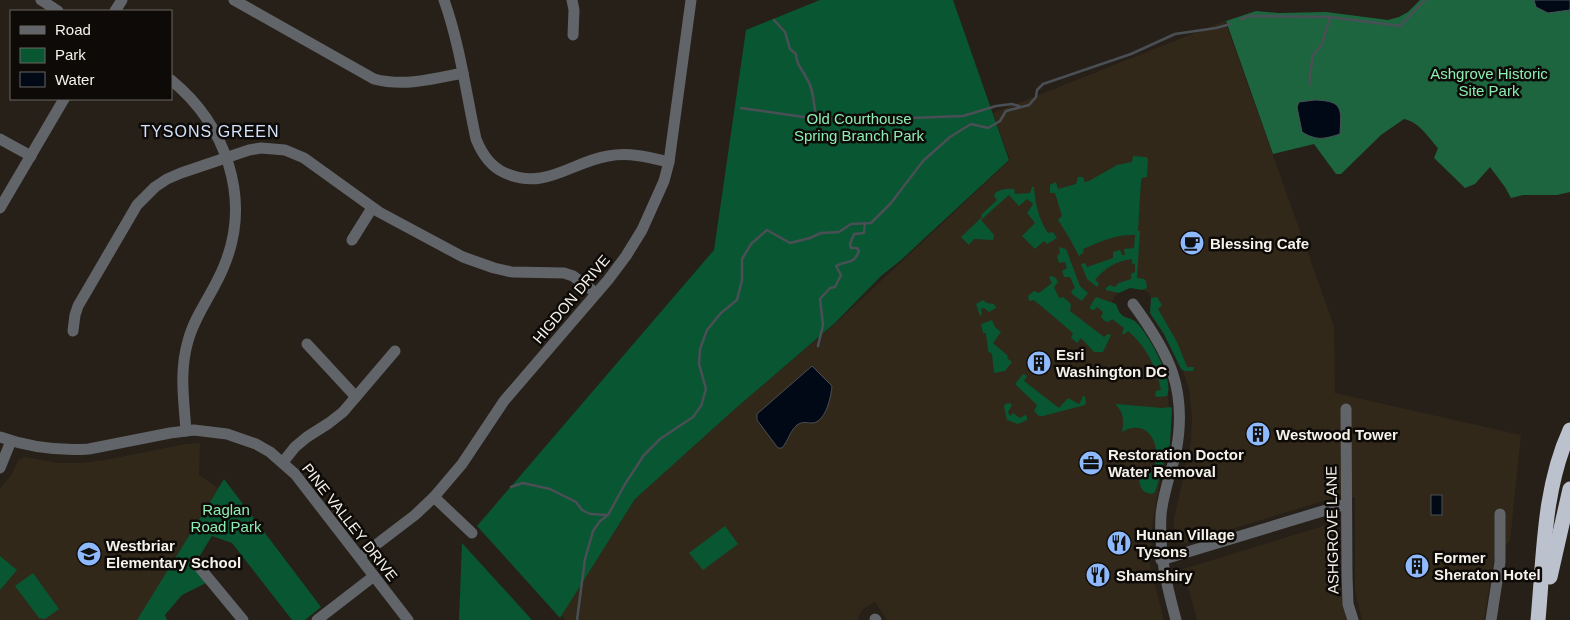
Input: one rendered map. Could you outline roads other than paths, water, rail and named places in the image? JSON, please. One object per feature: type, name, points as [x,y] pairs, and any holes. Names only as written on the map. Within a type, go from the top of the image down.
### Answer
[{"type":"highway","points":[[1539,620],[1549,499],[1557,463],[1569,432]]},
{"type":"highway","points":[[1539,620],[1570,489]]},
{"type":"street","points":[[41,0],[56,10]]},
{"type":"street","points":[[234,0],[374,79],[399,84],[414,83],[463,73]]},
{"type":"street","points":[[444,0],[451,20],[476,139],[480,149],[493,166],[508,175],[525,179],[541,179],[593,159],[623,154],[642,155],[669,162]]},
{"type":"street","points":[[572,0],[574,10],[573,36]]},
{"type":"street","name":"HIGDON DRIVE","points":[[360,557],[415,515],[434,497],[462,464],[504,401],[626,256],[642,230],[664,181],[669,162],[691,0]]},
{"type":"street","points":[[172,81],[182,88],[206,115],[221,141],[233,180],[235,198],[234,230],[225,264],[195,322],[186,348],[182,389],[186,431]]},
{"type":"street","points":[[0,208],[63,100]]},
{"type":"street","points":[[0,139],[31,156]]},
{"type":"street","points":[[73,331],[78,306],[137,205],[146,195],[167,178],[226,157],[261,148],[285,150],[304,158],[372,208],[463,257],[512,272],[564,273],[573,276],[596,293]]},
{"type":"street","points":[[352,240],[372,208]]},
{"type":"street","points":[[1133,304],[1168,358],[1176,380],[1179,399],[1178,436],[1162,507],[1160,540],[1162,560],[1176,620]]},
{"type":"street","points":[[307,344],[356,397]]},
{"type":"street","points":[[283,462],[307,437],[343,412],[395,351]]},
{"type":"street","name":"ASHGROVE LANE","points":[[1346,409],[1347,597],[1353,620]]},
{"type":"street","name":"PINE VALLEY DRIVE","points":[[5,439],[50,448],[89,450],[186,431],[211,431],[242,438],[263,448],[283,462],[295,474],[408,620]]},
{"type":"street","points":[[0,468],[4,461],[5,439]]},
{"type":"street","points":[[434,497],[472,533]]},
{"type":"street","points":[[1162,560],[1346,504]]},
{"type":"street","points":[[1491,620],[1500,562],[1500,514]]},
{"type":"street","points":[[195,562],[243,620]]},
{"type":"street","points":[[317,620],[374,576]]},
{"type":"water","points":[[1534,0],[1570,0],[1570,10],[1548,13],[1536,7]]},
{"type":"water","points":[[1315,100],[1331,102],[1339,108],[1341,118],[1340,134],[1321,138],[1312,137],[1302,132],[1297,107],[1299,102]]},
{"type":"water","points":[[812,366],[832,386],[827,408],[818,421],[797,425],[782,448],[778,448],[757,420],[757,414]]},
{"type":"water","points":[[1431,495],[1442,495],[1442,515],[1431,515]]},
{"type":"waterway","points":[[1241,19],[1249,16],[1330,17],[1400,26],[1425,0]]},
{"type":"waterway","points":[[1311,85],[1312,57],[1322,44],[1330,17]]},
{"type":"waterway","points":[[774,20],[785,32],[790,49],[796,54],[799,65],[809,83],[816,118]]},
{"type":"waterway","points":[[577,620],[585,559],[593,531],[600,521],[608,515],[644,455],[660,439],[693,417],[701,406],[706,389],[699,364],[700,349],[707,330],[721,313],[737,300],[742,280],[742,259],[751,244],[767,230],[790,243],[821,233],[839,232],[851,224],[871,223],[891,203],[923,161],[950,137],[971,124],[988,128],[1000,121],[1006,111],[1029,105],[1036,97],[1037,90],[1043,84],[1131,54],[1175,34],[1231,24]]},
{"type":"waterway","points":[[741,108],[825,120],[858,115],[911,118],[963,116],[996,106],[1012,104],[1019,106]]},
{"type":"waterway","points":[[818,346],[823,325],[820,299],[830,288],[835,287],[841,275],[836,266],[855,259],[857,256],[859,251],[857,248],[851,248],[850,244],[854,234],[864,233],[865,223]]},
{"type":"waterway","points":[[511,487],[523,483],[550,489],[576,502],[582,510],[590,514],[608,515]]},
{"type":"place","name":"Blessing Cafe","points":[[1192,243]]},
{"type":"place","name":"Esri Washington DC","points":[[1039,363]]},
{"type":"place","name":"Westwood Tower","points":[[1258,434]]},
{"type":"place","name":"Restoration Doctor Water Removal","points":[[1091,463]]},
{"type":"place","name":"Hunan Village Tysons","points":[[1119,543]]},
{"type":"place","name":"Westbriar Elementary School","points":[[89,554]]},
{"type":"place","name":"Former Sheraton Hotel","points":[[1417,566]]},
{"type":"place","name":"Shamshiry","points":[[1098,575]]},
{"type":"district","name":"TYSONS GREEN","points":[[210,131]]},
{"type":"park label","name":"Ashgrove Historic Site Park","points":[[1489,82]]},
{"type":"park label","name":"Old Courthouse Spring Branch Park","points":[[859,126]]},
{"type":"park label","name":"Raglan Road Park","points":[[226,518]]}]
